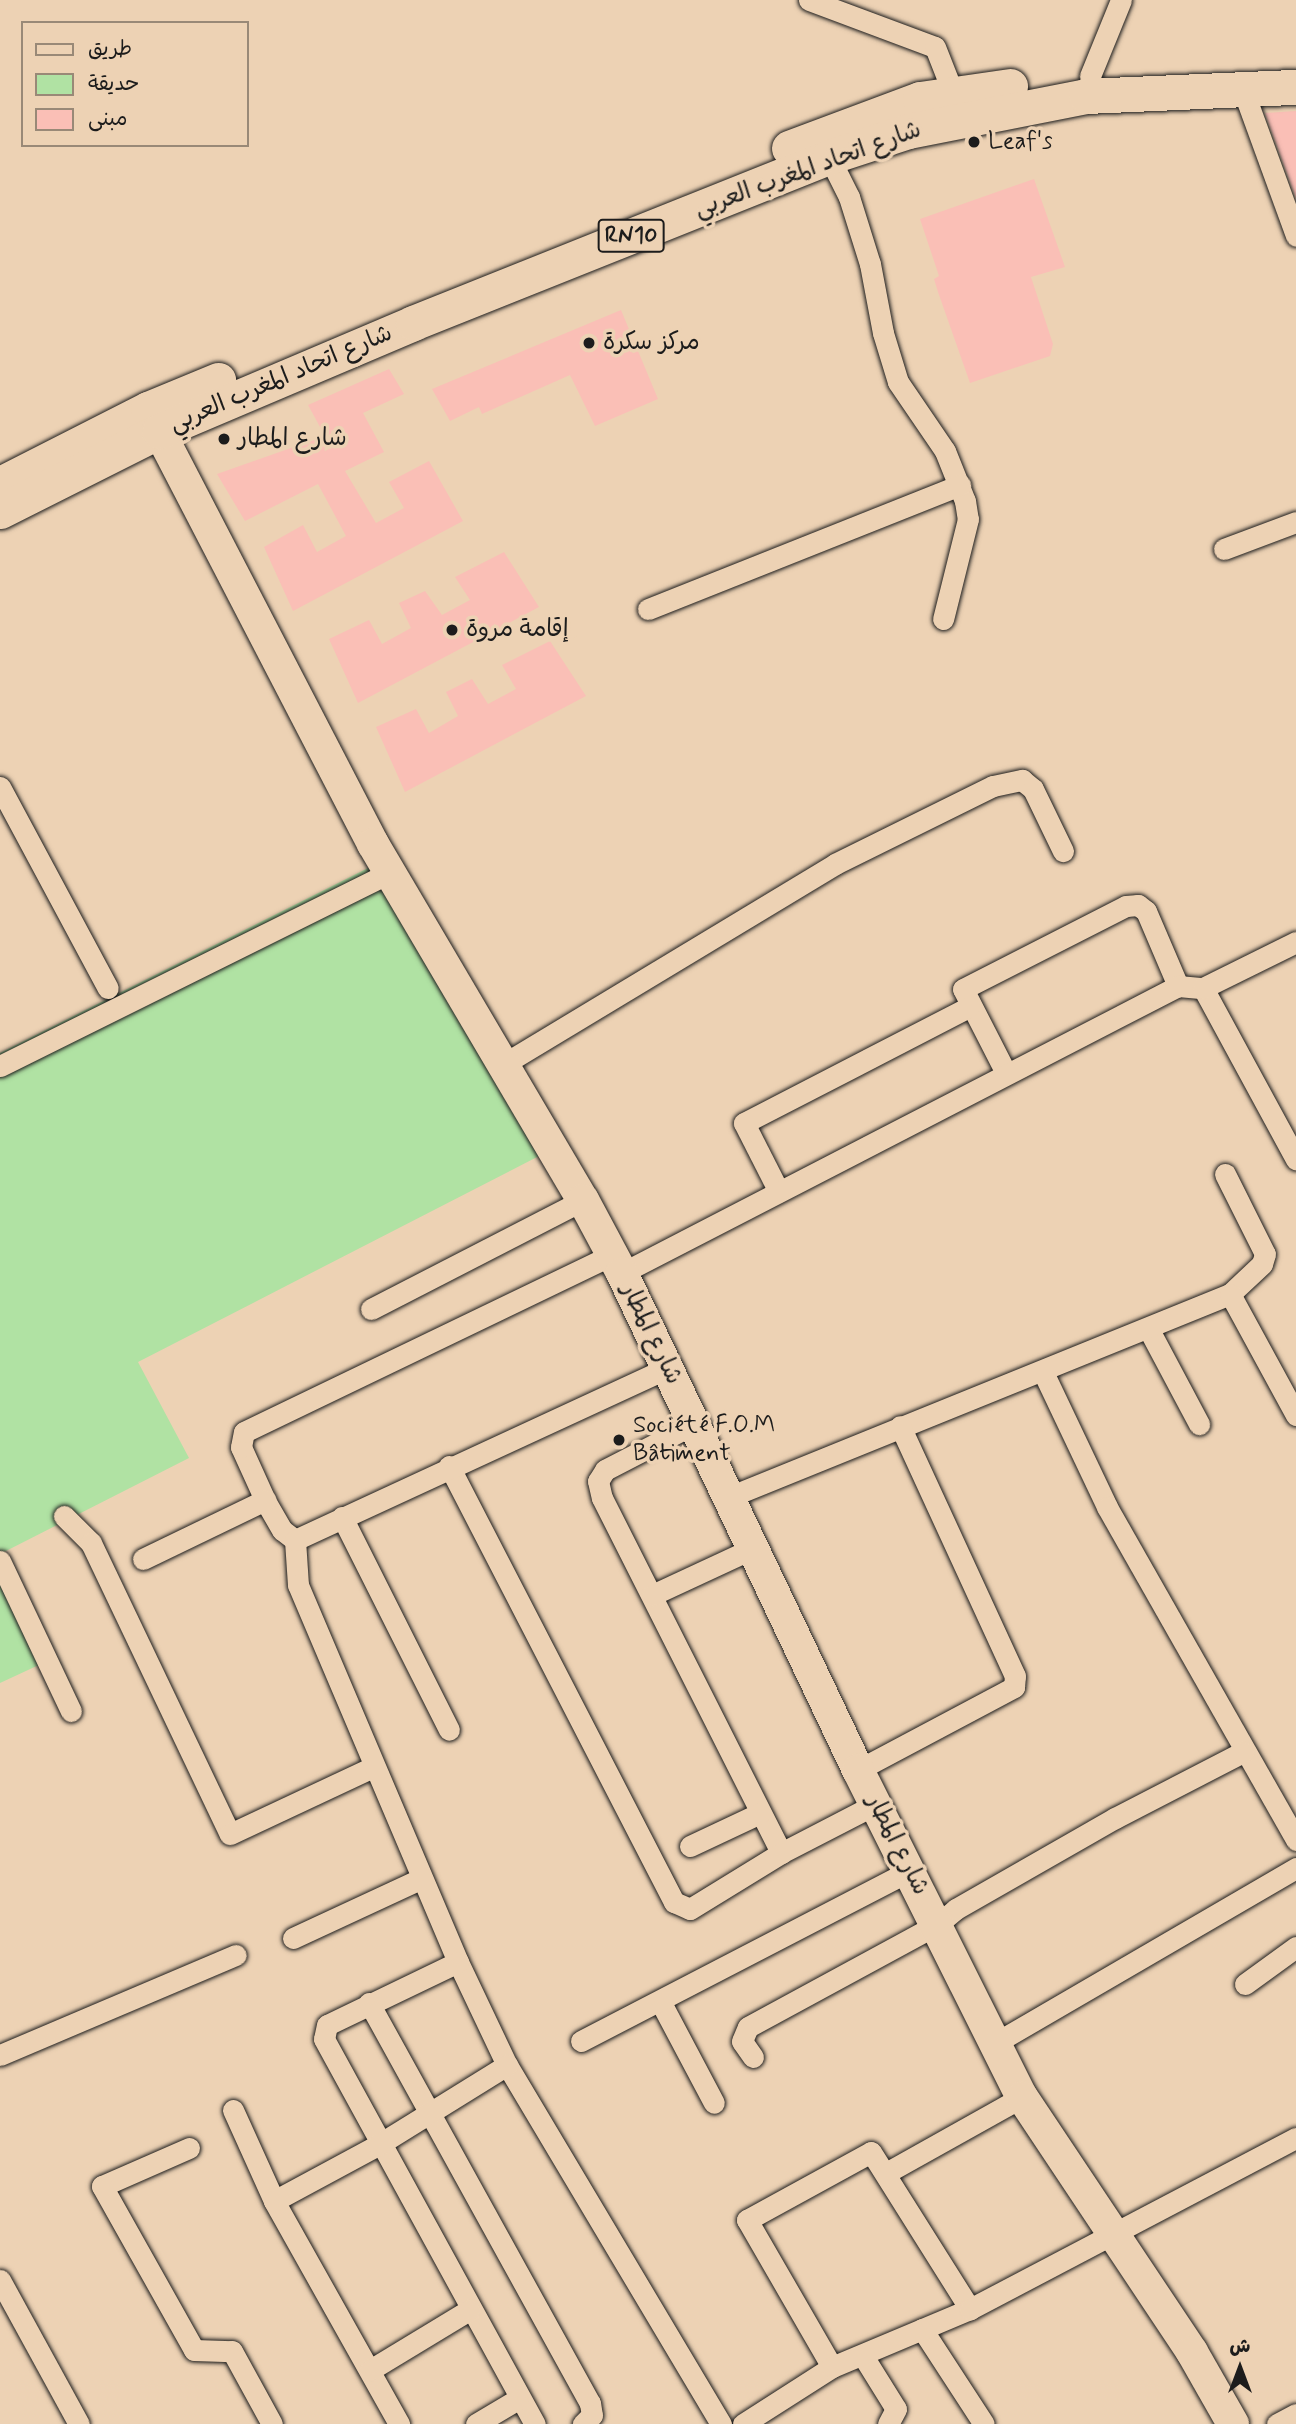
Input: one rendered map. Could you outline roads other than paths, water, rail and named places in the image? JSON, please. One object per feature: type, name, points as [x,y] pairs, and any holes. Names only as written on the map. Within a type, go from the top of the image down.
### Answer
[{"type":"main road","name":"شارع اتحاد المغرب العربي","points":[[0,511],[159,431],[413,323],[958,106],[1090,76],[1296,64]]},
{"type":"main road","name":"شارع اتحاد المغرب العربي","points":[[0,484],[148,409],[867,116],[920,99],[958,106],[1086,96],[1296,87]]},
{"type":"street","points":[[809,0],[935,47],[958,106]]},
{"type":"street","points":[[1090,76],[1121,0]]},
{"type":"street","points":[[1243,90],[1296,236]]},
{"type":"street","points":[[830,157],[849,197],[870,264],[898,382],[945,451],[960,485],[968,519],[943,619]]},
{"type":"street","name":"شارع المطار","points":[[159,431],[373,844],[392,871],[502,1065],[583,1200],[617,1264],[858,1770],[911,1870],[1022,2097],[1115,2234],[1233,2424]]},
{"type":"street","points":[[649,608],[960,485]]},
{"type":"street","points":[[1224,549],[1296,522]]},
{"type":"street","points":[[502,1065],[835,864],[993,786],[1022,780],[1033,789],[1063,851]]},
{"type":"street","points":[[0,786],[108,988]]},
{"type":"street","points":[[0,1066],[392,871]]},
{"type":"street","points":[[1006,1073],[969,1007],[963,989],[1126,906],[1138,905],[1146,912],[1178,986]]},
{"type":"street","points":[[721,2424],[507,2065],[458,1962],[373,1767],[298,1585],[295,1540],[282,1530],[265,1500],[242,1447],[244,1432],[778,1190],[1178,986],[1203,988],[1296,942]]},
{"type":"street","points":[[1203,988],[1296,1158]]},
{"type":"street","points":[[778,1190],[744,1123],[969,1007]]},
{"type":"street","points":[[729,1497],[1230,1294],[1262,1264],[1265,1254],[1225,1174]]},
{"type":"street","points":[[371,1309],[583,1200]]},
{"type":"street","points":[[1230,1294],[1296,1415]]},
{"type":"street","points":[[1148,1328],[1199,1424]]},
{"type":"street","points":[[295,1540],[449,1466],[668,1368]]},
{"type":"street","points":[[1043,1372],[1107,1507],[1243,1752],[1296,1840]]},
{"type":"street","points":[[694,1424],[611,1466],[598,1481],[602,1498],[781,1853]]},
{"type":"street","points":[[858,1770],[1014,1688],[1015,1676],[900,1426]]},
{"type":"street","points":[[449,1466],[674,1902],[690,1909],[781,1853],[876,1804]]},
{"type":"street","points":[[143,1559],[265,1500]]},
{"type":"street","points":[[64,1516],[91,1543],[230,1834],[373,1767]]},
{"type":"street","points":[[342,1517],[449,1730]]},
{"type":"street","points":[[652,1595],[751,1549]]},
{"type":"street","points":[[0,1561],[71,1711]]},
{"type":"street","points":[[753,2057],[742,2042],[748,2027],[937,1924],[956,1909],[1115,1818],[1243,1752]]},
{"type":"street","points":[[690,1846],[760,1813]]},
{"type":"street","points":[[997,2042],[1296,1868]]},
{"type":"street","points":[[581,2041],[911,1870]]},
{"type":"street","points":[[293,1938],[422,1878]]},
{"type":"street","points":[[1245,1984],[1296,1947]]},
{"type":"street","points":[[0,2056],[236,1955]]},
{"type":"street","points":[[458,1962],[327,2025],[324,2039],[378,2145],[518,2399],[535,2424]]},
{"type":"street","points":[[660,2001],[714,2103]]},
{"type":"street","points":[[369,2003],[590,2403],[592,2415],[583,2424]]},
{"type":"street","points":[[274,2201],[378,2145],[507,2065]]},
{"type":"street","points":[[886,2173],[1022,2097]]},
{"type":"street","points":[[233,2110],[274,2201],[399,2424]]},
{"type":"street","points":[[743,2424],[832,2367],[970,2309],[1296,2138]]},
{"type":"street","points":[[189,2148],[102,2186],[194,2350],[232,2351],[272,2424]]},
{"type":"street","points":[[832,2367],[747,2220],[871,2152],[970,2309]]},
{"type":"street","points":[[0,2280],[79,2424]]},
{"type":"street","points":[[370,2370],[469,2309]]},
{"type":"street","points":[[922,2329],[984,2424]]},
{"type":"street","points":[[863,2356],[896,2409],[888,2424]]},
{"type":"street","points":[[477,2424],[518,2399]]},
{"type":"street","points":[[1277,2424],[1296,2414]]},
{"type":"place","name":"Leaf's","points":[[974,142]]},
{"type":"place","name":"مركز سكرة","points":[[589,343]]},
{"type":"place","name":"شارع المطار","points":[[224,439]]},
{"type":"place","name":"إقامة مروة","points":[[452,630]]},
{"type":"place","name":"Société F.O.M Bâtiment","points":[[619,1440]]}]
